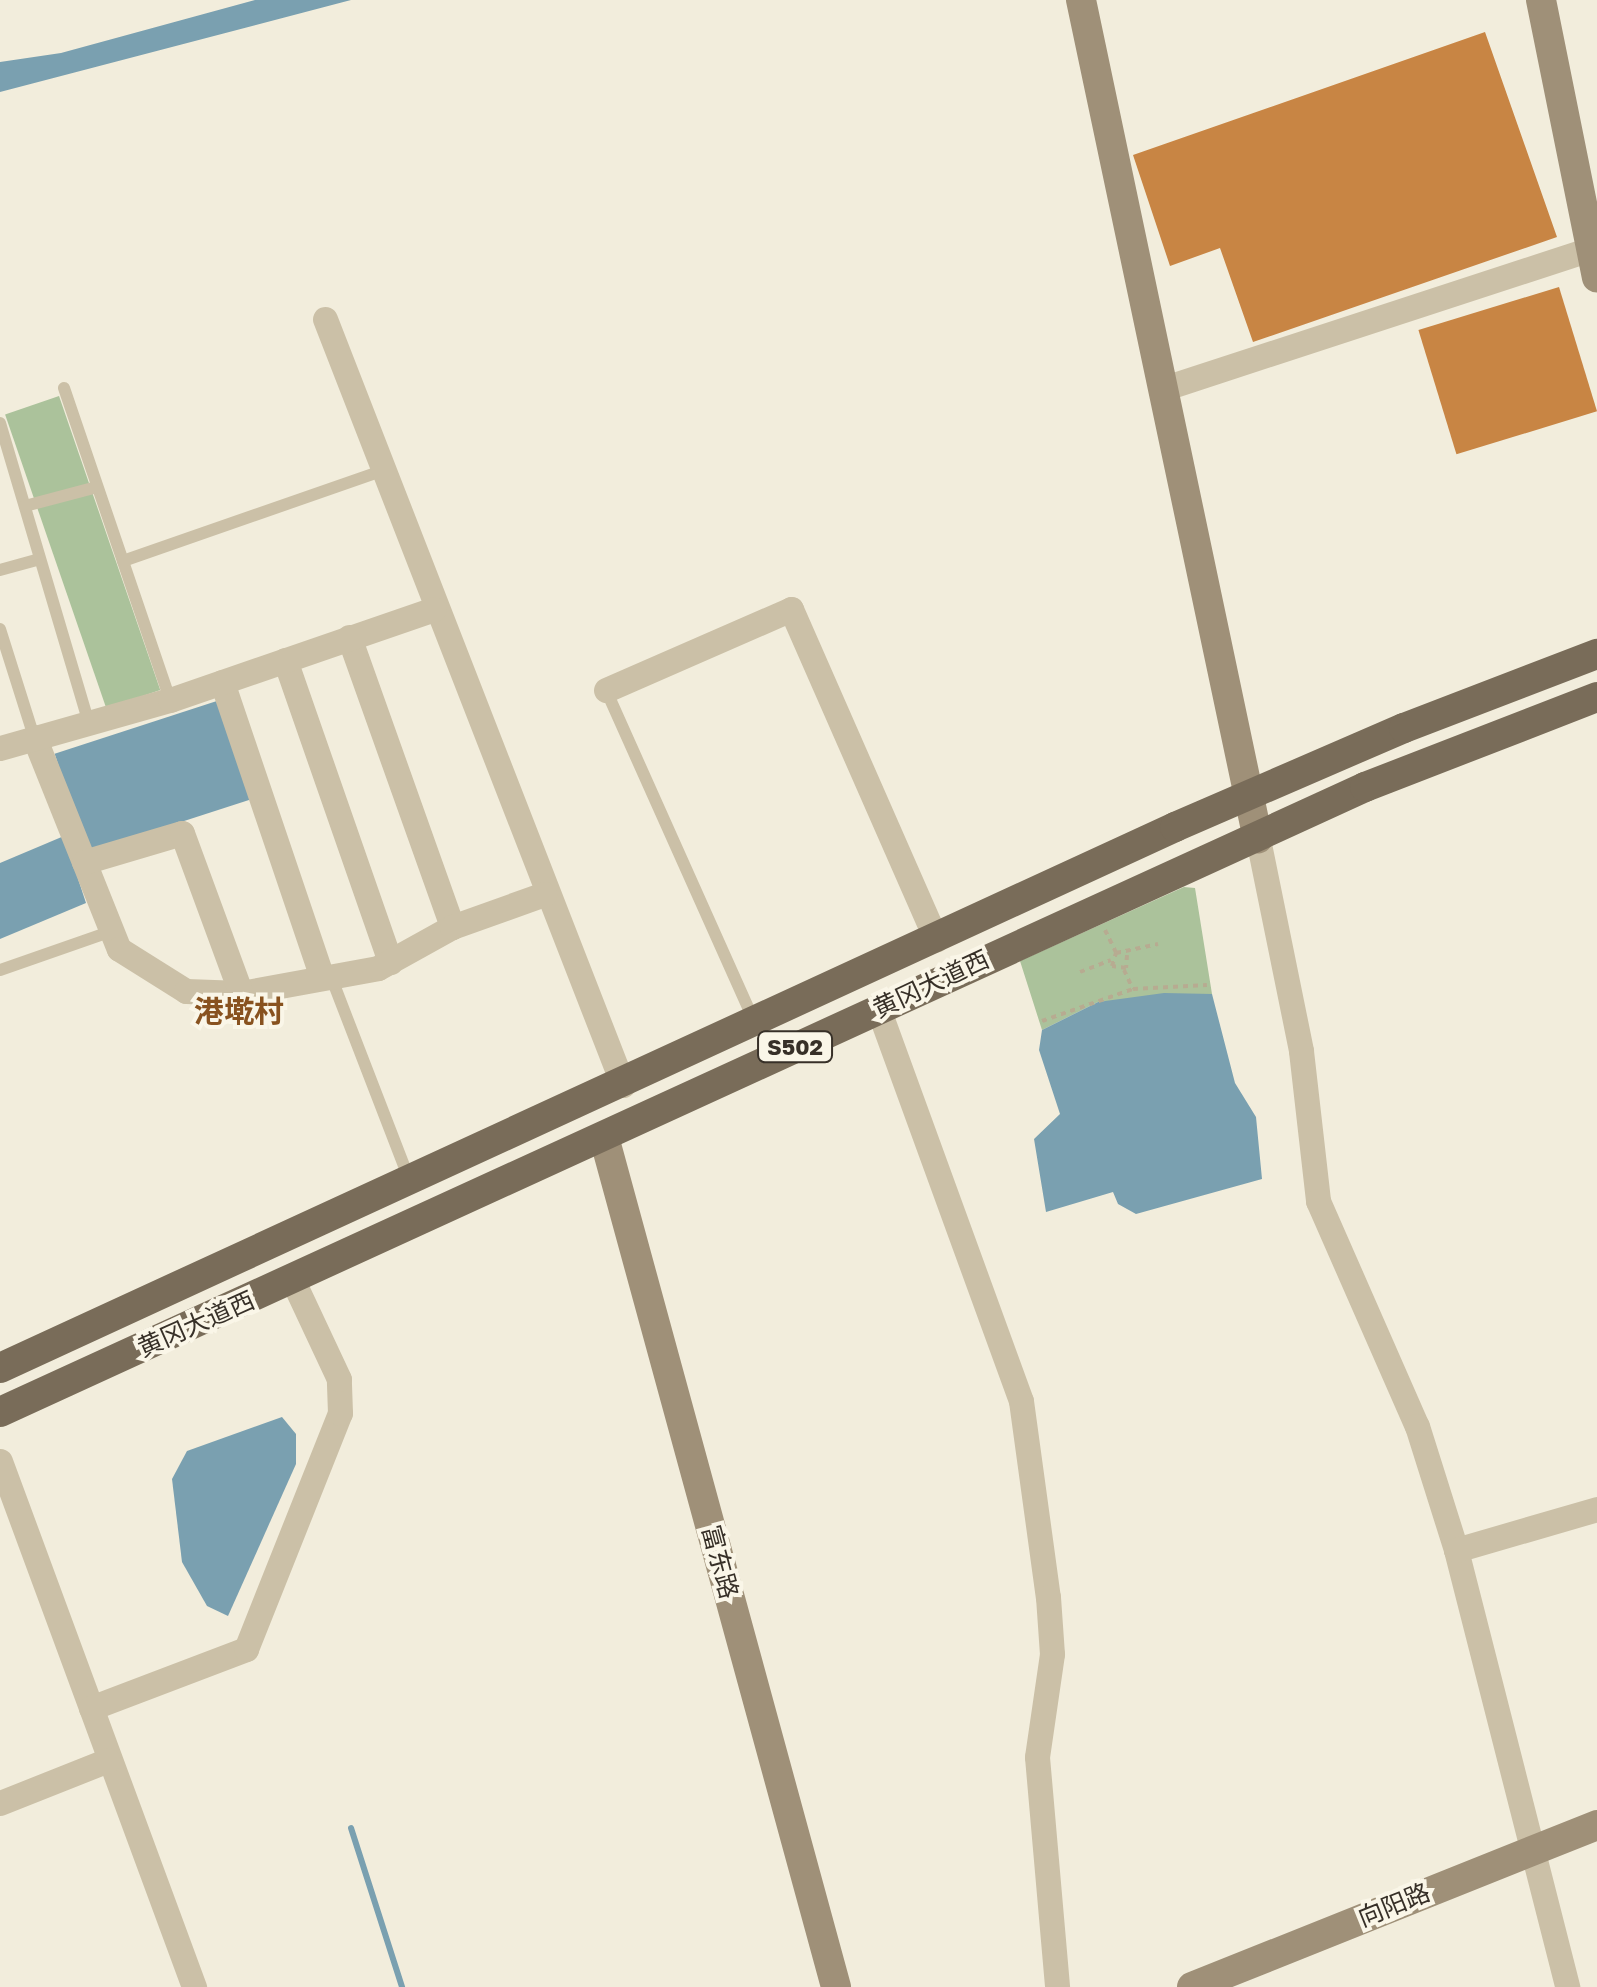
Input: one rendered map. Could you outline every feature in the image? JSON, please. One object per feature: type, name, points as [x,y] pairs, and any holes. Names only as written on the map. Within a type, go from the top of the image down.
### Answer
[{"type":"main road","name":"黄冈大道西","points":[[0,1368],[1250,795],[1597,654]]},
{"type":"main road","name":"黄冈大道西","points":[[0,1412],[878,1008],[1258,840],[1365,787],[1597,697]]},
{"type":"street","points":[[1081,0],[1301,1051],[1318,1201],[1418,1426],[1456,1550],[1567,1987]]},
{"type":"street","points":[[1162,389],[1594,263],[1540,0]]},
{"type":"street","points":[[325,319],[544,894],[623,1085]]},
{"type":"street","points":[[0,748],[170,700],[434,608]]},
{"type":"street","points":[[606,690],[791,610],[936,940]]},
{"type":"street","points":[[349,637],[452,926]]},
{"type":"street","points":[[285,660],[390,962]]},
{"type":"street","points":[[222,682],[326,974]]},
{"type":"street","points":[[34,737],[120,950],[186,991],[241,993],[390,962],[452,926],[544,894]]},
{"type":"street","points":[[84,862],[182,833],[241,993]]},
{"type":"street","points":[[878,1008],[1022,1401],[1052,1654],[1037,1757],[1057,1987]]},
{"type":"street","name":"富东路","points":[[604,1137],[836,1987]]},
{"type":"street","points":[[91,1708],[246,1649],[340,1413],[339,1379],[292,1280]]},
{"type":"street","points":[[0,1461],[194,1987]]},
{"type":"street","points":[[1456,1550],[1597,1509]]},
{"type":"street","points":[[0,1803],[108,1760]]},
{"type":"street","name":"向阳路","points":[[1192,1987],[1597,1825]]},
{"type":"lane","points":[[64,388],[170,700]]},
{"type":"lane","points":[[0,423],[89,722]]},
{"type":"lane","points":[[122,561],[382,471]]},
{"type":"lane","points":[[24,506],[97,487]]},
{"type":"lane","points":[[0,570],[40,559]]},
{"type":"lane","points":[[0,630],[34,737]]},
{"type":"lane","points":[[606,690],[755,1024]]},
{"type":"lane","points":[[0,970],[112,931]]},
{"type":"lane","points":[[326,974],[410,1182]]},
{"type":"path","points":[[1103,924],[1116,953]]},
{"type":"path","points":[[1116,953],[1127,955],[1158,944]]},
{"type":"path","points":[[1080,972],[1111,960],[1116,953]]},
{"type":"path","points":[[1124,970],[1127,955]]},
{"type":"path","points":[[1111,960],[1124,970],[1132,989]]},
{"type":"path","points":[[1042,1022],[1132,989],[1207,985]]},
{"type":"green space","points":[[59,396],[160,690],[106,709],[5,415]]},
{"type":"green space","points":[[1184,887],[1195,888],[1212,994],[1098,1002],[1042,1030],[1020,961]]},
{"type":"water","points":[[255,0],[351,0],[0,92],[0,62],[61,53]]},
{"type":"water","points":[[223,699],[255,798],[87,853],[55,754]]},
{"type":"water","points":[[64,836],[86,903],[0,939],[0,863]]},
{"type":"water","points":[[1164,993],[1212,994],[1235,1083],[1256,1117],[1262,1179],[1136,1214],[1118,1204],[1113,1192],[1046,1212],[1034,1139],[1060,1114],[1039,1050],[1042,1030],[1098,1002]]},
{"type":"water","points":[[282,1417],[296,1434],[296,1464],[228,1616],[207,1606],[182,1562],[172,1479],[187,1451]]},
{"type":"building","points":[[1485,32],[1557,237],[1253,342],[1220,248],[1170,266],[1133,155]]},
{"type":"building","points":[[1559,287],[1597,411],[1456,454],[1418,330]]},
{"type":"waterway","points":[[351,1828],[402,1987]]},
{"type":"district","name":"港墘村","points":[[239,1011]]}]
